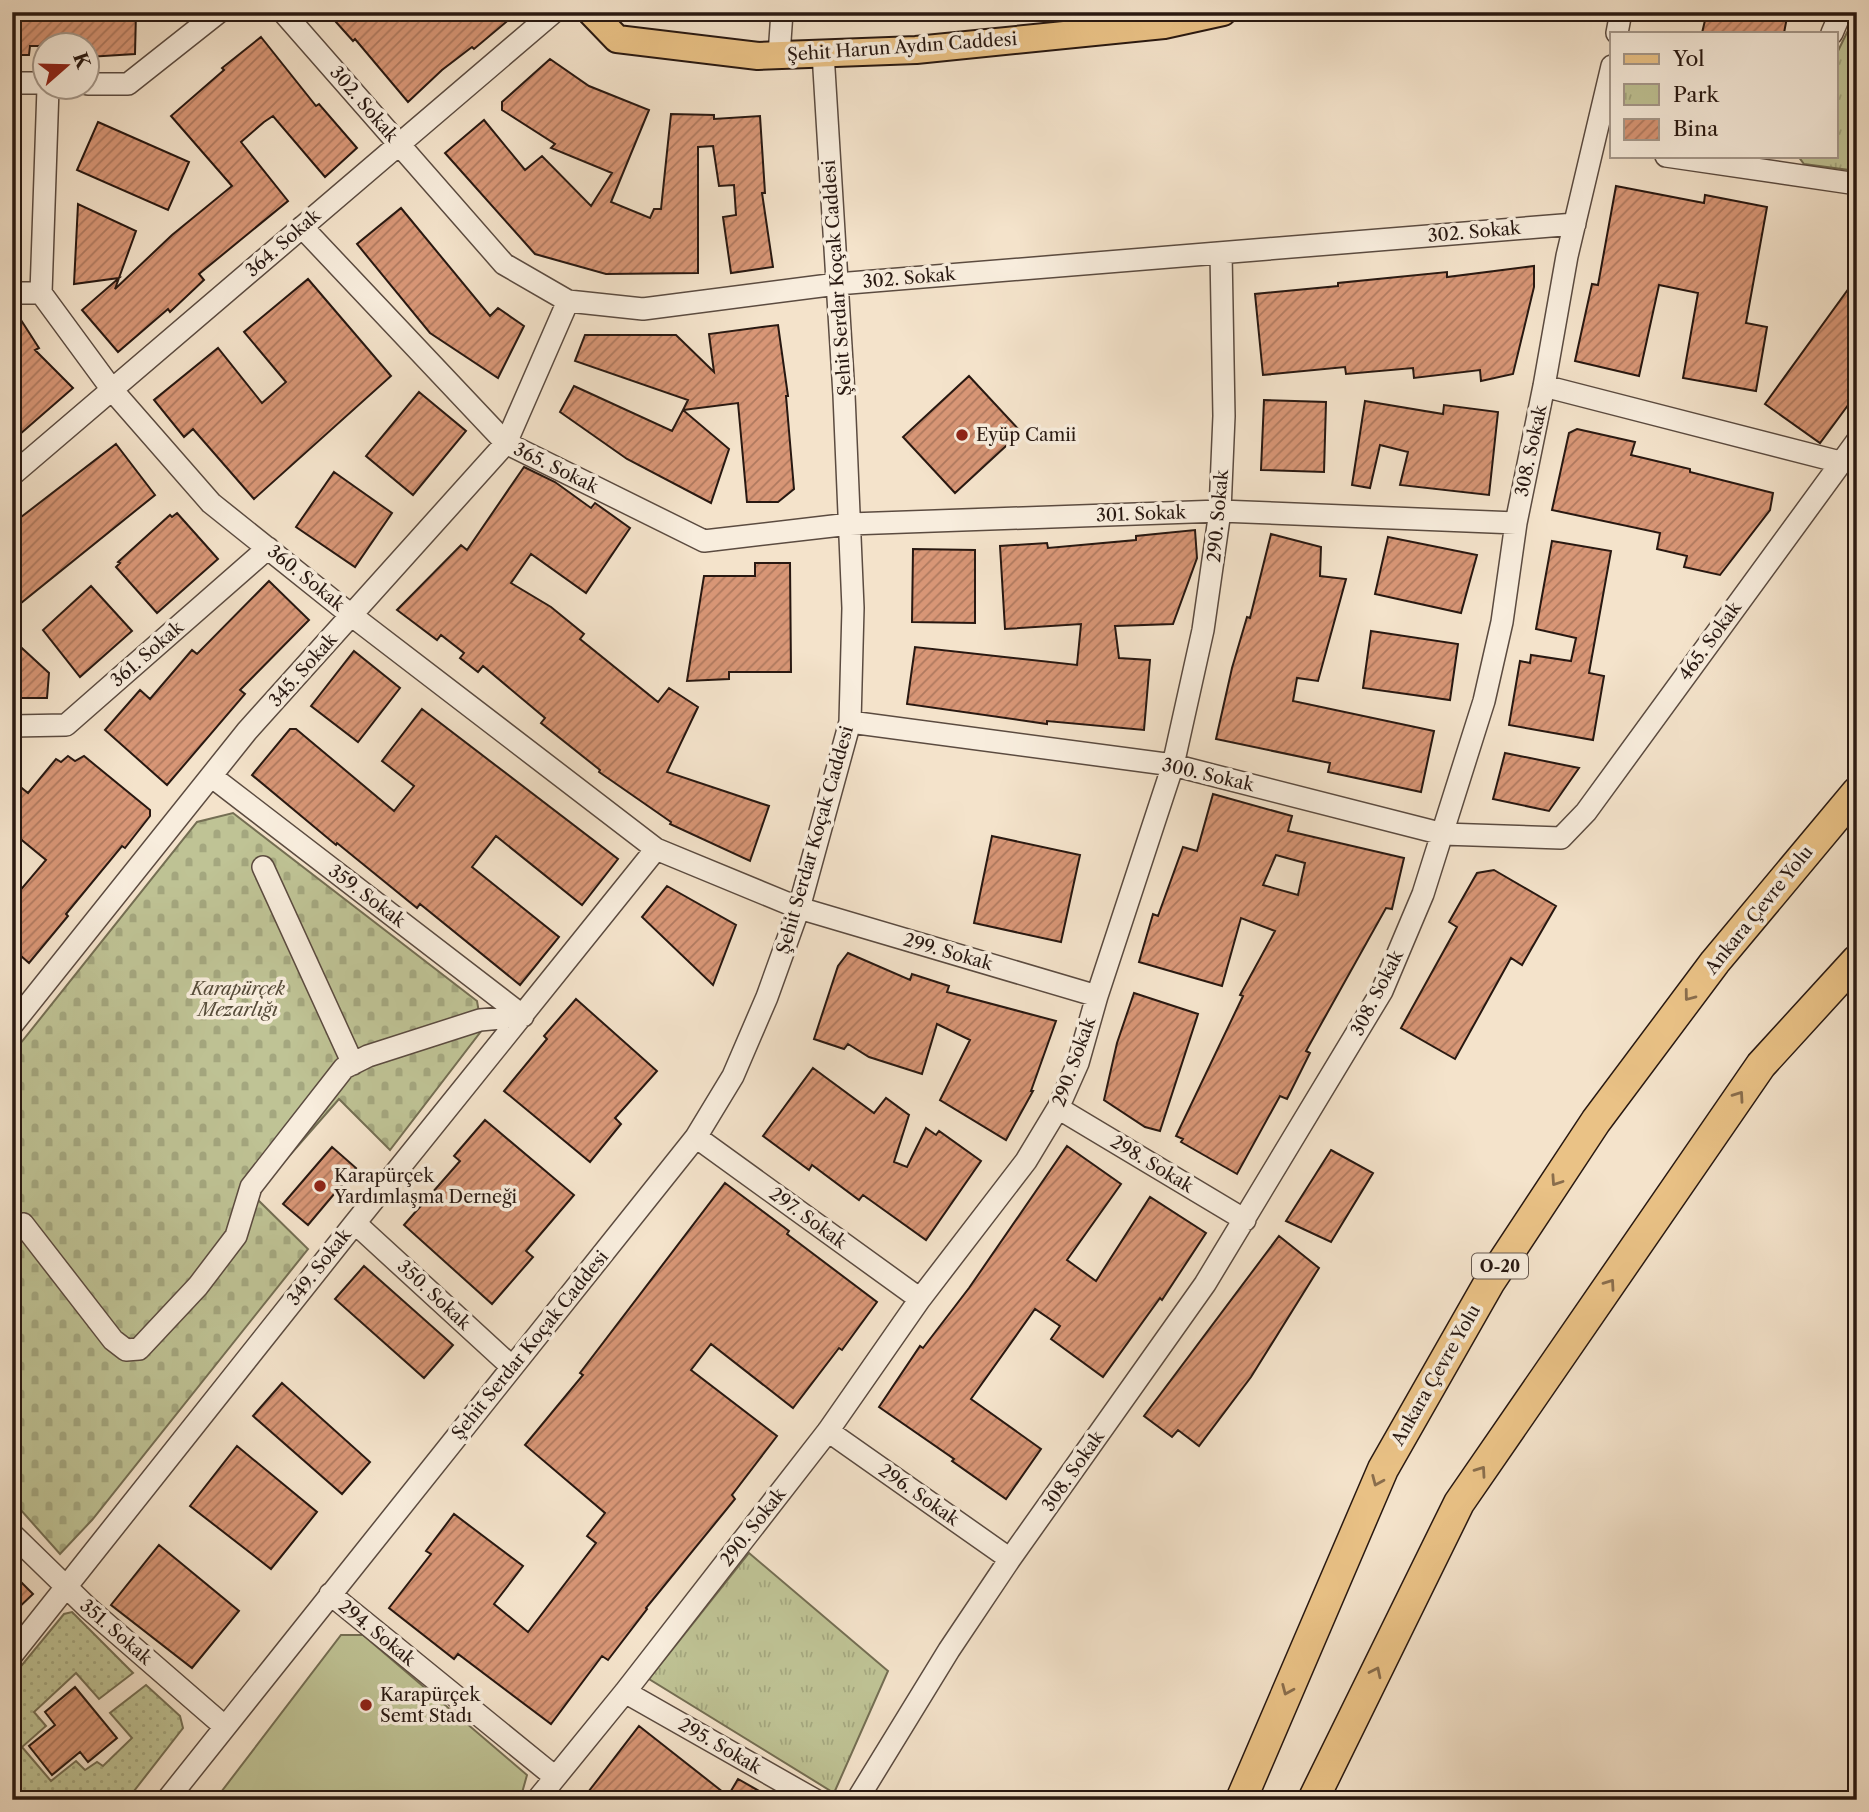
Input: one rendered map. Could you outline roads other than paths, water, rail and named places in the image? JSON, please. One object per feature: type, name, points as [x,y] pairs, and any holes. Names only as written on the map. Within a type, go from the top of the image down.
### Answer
[{"type":"highway","name":"Ankara Çevre Yolu","points":[[1241,1800],[1383,1469],[1489,1283],[1596,1121],[1699,983],[1857,792]]},
{"type":"highway","points":[[1313,1800],[1459,1503],[1761,1065],[1857,960]]},
{"type":"main road","name":"Şehit Harun Aydın Caddesi","points":[[591,12],[617,39],[758,56],[916,50],[1164,25],[1223,12]]},
{"type":"street","points":[[102,84],[128,84],[219,12]]},
{"type":"street","name":"302. Sokak","points":[[283,12],[504,264],[568,301],[643,309],[837,284],[1574,223]]},
{"type":"street","name":"364. Sokak","points":[[12,475],[554,12]]},
{"type":"street","points":[[779,55],[782,12]]},
{"type":"street","points":[[1617,32],[1621,12]]},
{"type":"street","points":[[1832,32],[1841,12]]},
{"type":"street","name":"Şehit Serdar Koçak Caddesi","points":[[167,1800],[696,1137],[733,1076],[749,1043],[799,908],[850,722],[853,608],[823,53]]},
{"type":"street","name":"308. Sokak","points":[[858,1800],[948,1650],[1205,1284],[1382,991],[1423,894],[1487,688],[1502,622],[1516,523],[1574,223],[1602,146],[1610,82]]},
{"type":"street","points":[[12,83],[32,84]]},
{"type":"street","points":[[12,293],[41,293],[47,102]]},
{"type":"street","points":[[1693,158],[1775,164],[1857,184]]},
{"type":"street","name":"365. Sokak","points":[[302,227],[506,443],[704,541],[849,524]]},
{"type":"street","name":"290. Sokak","points":[[537,1800],[625,1692],[828,1431],[920,1299],[1026,1161],[1058,1108],[1078,1063],[1097,996],[1173,765],[1203,630],[1220,511],[1224,416],[1221,253]]},
{"type":"street","name":"360. Sokak","points":[[41,293],[113,391],[211,503],[656,849],[799,908]]},
{"type":"street","name":"345. Sokak","points":[[12,1025],[19,1002],[247,731],[506,443],[568,301]]},
{"type":"street","points":[[1544,386],[1840,462]]},
{"type":"street","name":"465. Sokak","points":[[1561,838],[1586,812],[1857,441]]},
{"type":"street","name":"301. Sokak","points":[[849,524],[1220,511],[1516,523]]},
{"type":"street","name":"361. Sokak","points":[[12,726],[66,725],[268,548]]},
{"type":"street","name":"300. Sokak","points":[[850,722],[1173,765],[1443,834],[1561,838]]},
{"type":"street","name":"359. Sokak","points":[[211,776],[523,1016]]},
{"type":"street","name":"349. Sokak","points":[[12,1656],[656,849]]},
{"type":"street","points":[[263,867],[353,1063]]},
{"type":"street","name":"299. Sokak","points":[[799,908],[1097,996]]},
{"type":"street","points":[[23,1224],[113,1340],[126,1350],[139,1349],[198,1286],[236,1236],[251,1187],[344,1068],[368,1056],[480,1020],[523,1016]]},
{"type":"street","name":"298. Sokak","points":[[1058,1108],[1245,1220]]},
{"type":"street","name":"297. Sokak","points":[[696,1137],[920,1299]]},
{"type":"street","name":"350. Sokak","points":[[355,1223],[512,1367]]},
{"type":"street","name":"296. Sokak","points":[[828,1431],[1010,1559]]},
{"type":"street","name":"351. Sokak","points":[[12,1534],[66,1587],[224,1726]]},
{"type":"street","name":"294. Sokak","points":[[330,1594],[555,1777]]},
{"type":"street","name":"295. Sokak","points":[[625,1692],[815,1800]]},
{"type":"place","name":"Eyüp Camii","points":[[962,435]]},
{"type":"place","name":"Karapürçek Yardımlaşma Derneği","points":[[320,1186]]},
{"type":"place","name":"Karapürçek Semt Stadı","points":[[366,1705]]},
{"type":"park label","name":"Karapürçek Mezarlığı","points":[[238,999]]}]
